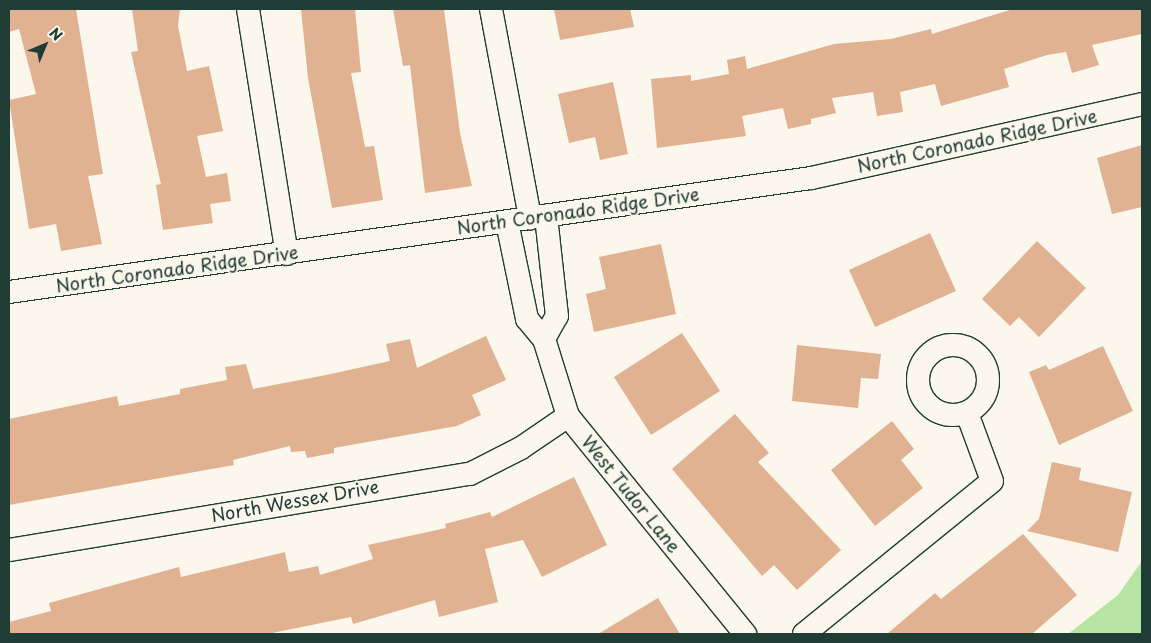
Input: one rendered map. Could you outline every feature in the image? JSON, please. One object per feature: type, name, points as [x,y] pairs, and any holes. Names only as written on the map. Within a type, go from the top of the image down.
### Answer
[{"type":"street","points":[[248,9],[287,254]]},
{"type":"street","points":[[492,9],[538,217],[557,316],[544,339]]},
{"type":"street","name":"North Coronado Ridge Drive","points":[[9,292],[287,254],[811,178],[1142,104]]},
{"type":"street","name":"West Tudor Lane","points":[[507,222],[527,319],[544,339],[568,416],[745,634]]},
{"type":"street","points":[[804,634],[992,481],[968,413]]},
{"type":"street","name":"North Wessex Drive","points":[[9,550],[470,474],[521,448],[568,416]]},
{"type":"green space","points":[[1142,561],[1142,634],[1068,634],[1118,595]]},
{"type":"building","points":[[9,9],[76,9],[103,174],[88,176],[102,244],[61,251],[56,224],[29,229],[9,100],[36,94],[19,29],[9,32]]},
{"type":"building","points":[[132,9],[180,9],[178,26],[187,71],[209,66],[223,131],[197,136],[206,177],[227,173],[231,201],[210,204],[213,223],[163,230],[156,185],[161,184],[131,52],[138,51]]},
{"type":"building","points":[[301,9],[355,9],[361,72],[351,73],[365,147],[374,146],[383,200],[332,208],[308,78]]},
{"type":"building","points":[[393,9],[444,9],[460,133],[472,186],[425,193],[410,65],[403,66]]},
{"type":"building","points":[[554,9],[630,9],[634,27],[560,40]]},
{"type":"building","points":[[1013,9],[1142,9],[1142,34],[1092,45],[1099,65],[1072,73],[1066,52],[1047,55],[1004,69],[1009,87],[941,106],[935,84],[900,92],[903,112],[877,116],[873,92],[832,98],[836,113],[811,119],[811,124],[788,129],[783,108],[742,116],[746,136],[657,148],[651,79],[691,75],[691,81],[729,74],[727,60],[745,56],[747,69],[834,44],[891,39],[931,29],[932,34]]},
{"type":"building","points":[[613,82],[628,154],[600,160],[595,137],[569,143],[558,94]]},
{"type":"building","points":[[1142,145],[1142,207],[1112,214],[1097,158]]},
{"type":"building","points":[[930,233],[956,291],[875,327],[849,270]]},
{"type":"building","points":[[1037,241],[1086,288],[1039,337],[1019,317],[1010,326],[982,299]]},
{"type":"building","points":[[661,244],[676,314],[594,332],[586,294],[606,289],[599,257]]},
{"type":"building","points":[[682,333],[720,391],[651,435],[614,377]]},
{"type":"building","points":[[486,336],[506,380],[472,395],[481,415],[457,426],[334,448],[334,453],[307,458],[305,451],[291,452],[290,446],[233,460],[234,465],[9,505],[9,419],[117,396],[119,406],[180,394],[180,389],[227,380],[225,367],[246,364],[253,389],[326,375],[390,361],[386,344],[410,339],[417,368]]},
{"type":"building","points":[[797,345],[881,354],[878,379],[861,378],[858,408],[792,401]]},
{"type":"building","points":[[1103,346],[1133,411],[1059,445],[1029,372],[1046,365],[1049,370]]},
{"type":"building","points":[[735,414],[769,453],[758,462],[841,550],[797,590],[774,565],[762,576],[672,469]]},
{"type":"building","points":[[892,421],[914,449],[901,460],[923,488],[875,526],[831,470]]},
{"type":"building","points":[[1052,462],[1081,468],[1079,480],[1132,492],[1118,552],[1027,531],[1039,519]]},
{"type":"building","points":[[574,477],[607,545],[542,577],[523,540],[485,549],[498,602],[439,617],[435,600],[353,624],[351,617],[267,634],[9,634],[9,622],[51,611],[49,603],[179,567],[181,577],[285,552],[289,572],[318,566],[320,575],[373,559],[368,545],[446,528],[445,524],[490,512],[492,517]]},
{"type":"building","points":[[1023,534],[1077,595],[1032,634],[887,634],[935,593],[941,599]]},
{"type":"building","points":[[658,598],[680,634],[598,634]]}]
